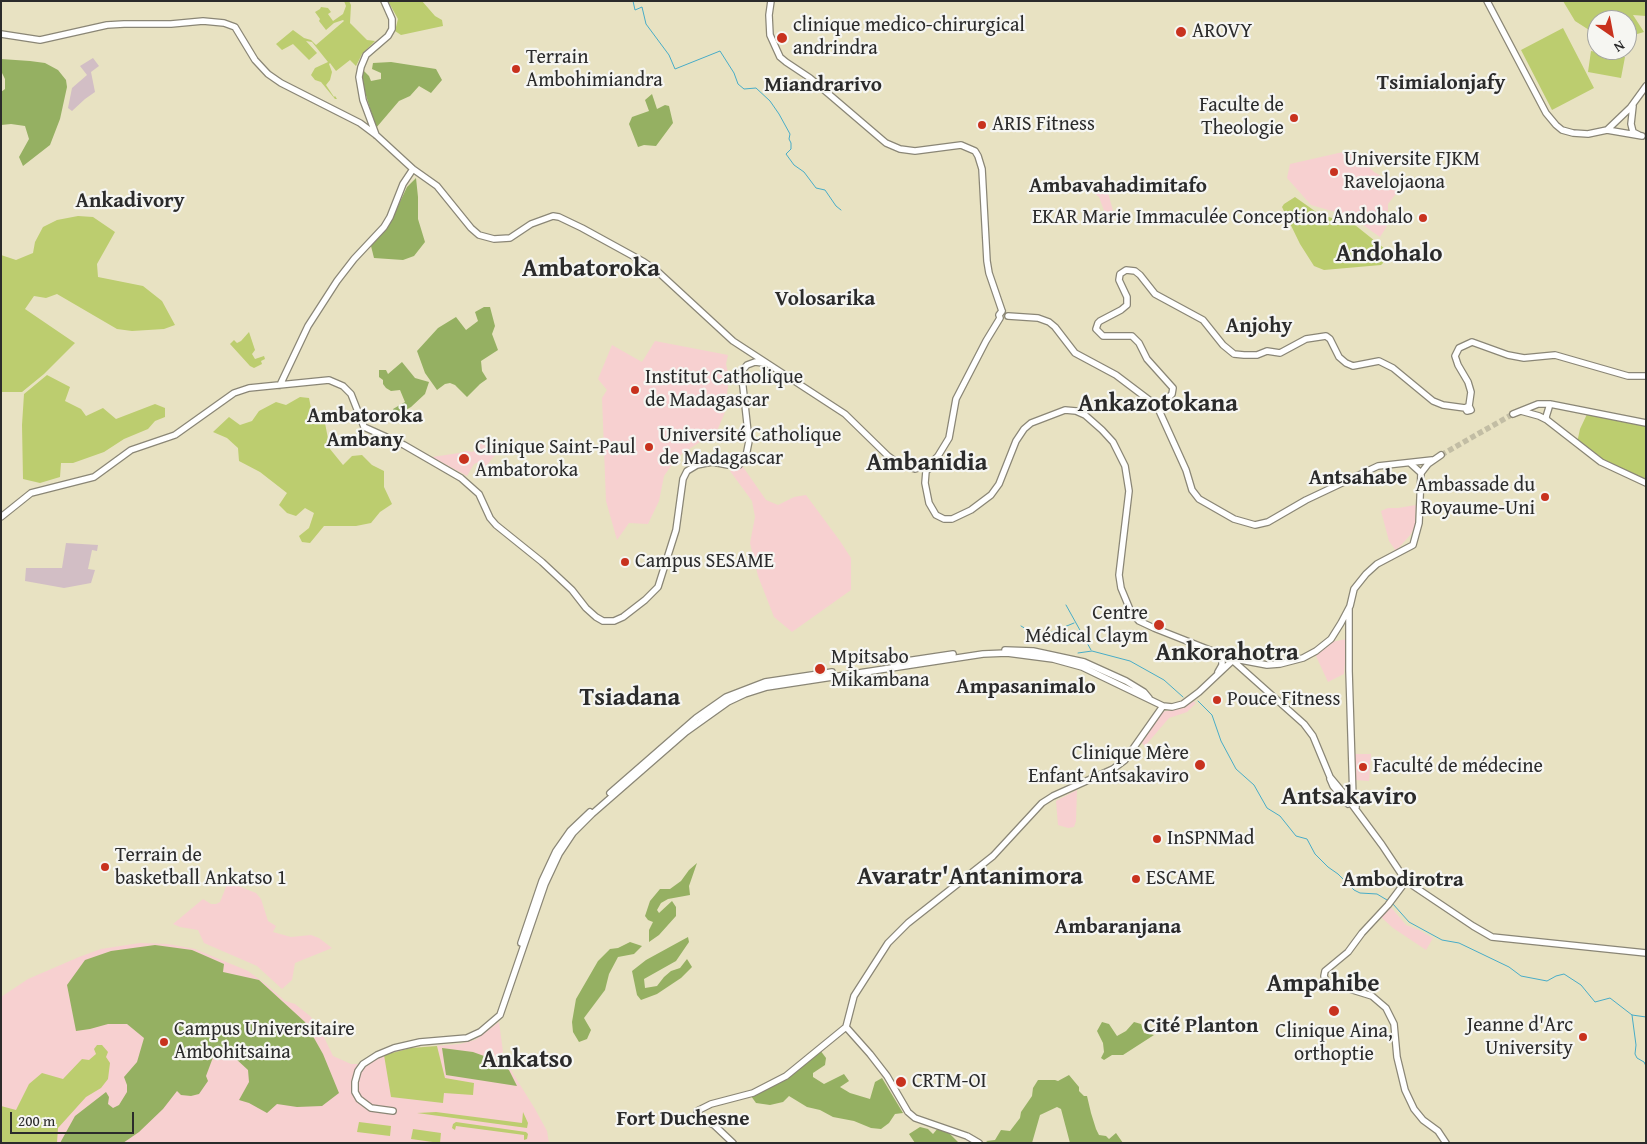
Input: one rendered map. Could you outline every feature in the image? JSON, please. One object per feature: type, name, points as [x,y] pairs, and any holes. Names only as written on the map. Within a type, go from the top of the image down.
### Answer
[{"type":"street","points":[[376,135],[363,100],[359,78],[366,55],[388,36],[392,29],[392,19],[384,1]]},
{"type":"street","points":[[771,1],[769,15],[770,35],[780,56],[810,78],[886,143],[900,149],[915,151],[961,145],[975,151],[982,169],[989,273],[1002,311],[1006,312],[1008,316]]},
{"type":"street","points":[[1487,1],[1539,100],[1551,119],[1562,130],[1588,134],[1607,130],[1644,136]]},
{"type":"street","points":[[1,34],[40,40],[116,25],[171,24],[203,21],[229,24],[239,31],[255,60],[268,74],[280,83],[360,123],[376,135],[413,169],[437,186],[471,228],[479,235],[502,240],[510,238],[531,224],[553,216],[559,216],[656,270],[747,352],[844,414],[899,464],[908,468],[926,468]]},
{"type":"street","points":[[1607,130],[1622,116],[1646,86]]},
{"type":"street","points":[[1635,101],[1632,109],[1631,124],[1634,132],[1644,136]]},
{"type":"street","points":[[280,385],[308,326],[337,281],[354,259],[384,228],[390,218],[403,184],[413,169]]},
{"type":"street","points":[[1157,406],[1172,394],[1173,388],[1147,359],[1136,339],[1128,336],[1106,337],[1096,329],[1100,320],[1121,310],[1127,304],[1127,297],[1119,280],[1120,274],[1128,270],[1135,271],[1140,275],[1155,294],[1201,318],[1213,330],[1222,345],[1234,354],[1254,355],[1267,351],[1280,352],[1306,339],[1326,336],[1346,363],[1353,366],[1379,361],[1393,368],[1433,401],[1443,405],[1467,407],[1471,392],[1455,356],[1458,348],[1472,342],[1508,356],[1524,358],[1555,355],[1628,376],[1646,376]]},
{"type":"street","points":[[1002,311],[956,400],[949,438],[938,456],[926,468],[925,483],[932,510],[940,517],[952,519],[971,510],[991,495],[999,484],[1016,441],[1024,429],[1031,423],[1065,410],[1076,411],[1085,415],[1113,442],[1121,455],[1126,472],[1129,491],[1119,575],[1121,588],[1131,612],[1139,621],[1218,652],[1240,663],[1304,724],[1313,736],[1333,786],[1361,818],[1406,881],[1492,937],[1646,953]]},
{"type":"street","points":[[1000,318],[1004,320],[1008,316],[1038,318],[1049,322],[1056,327],[1075,353],[1116,375],[1157,406],[1192,490],[1199,499],[1222,514],[1248,524],[1255,525],[1276,518],[1306,500],[1378,466],[1432,460]]},
{"type":"street","points":[[1,517],[31,493],[94,477],[131,450],[176,435],[234,393],[249,388],[328,380],[343,386],[351,394],[364,427],[404,445],[461,478],[479,494],[490,518],[496,525],[560,579],[596,617],[603,621],[614,621],[623,617],[645,600],[658,587],[676,530],[683,479],[687,471],[697,465],[712,462],[740,465],[746,456],[750,441],[742,371],[747,365],[755,362],[765,363]]},
{"type":"street","points":[[1539,416],[1543,410],[1541,404]]},
{"type":"street","points":[[1513,414],[1541,404],[1550,404],[1646,423]]},
{"type":"street","points":[[1547,420],[1546,416],[1550,404]]},
{"type":"street","points":[[1521,411],[1547,420],[1601,462],[1646,483]]},
{"type":"street","points":[[1361,818],[1354,804],[1353,791],[1349,671],[1350,606],[1354,590],[1366,574],[1377,564],[1413,545],[1419,522],[1423,470],[1432,460],[1441,455]]},
{"type":"street","points":[[1407,463],[1423,470]]},
{"type":"street","points":[[1240,663],[1280,664],[1304,658],[1316,651],[1331,638],[1350,606]]},
{"type":"street","points":[[1341,623],[1345,622],[1349,625]]},
{"type":"street","points":[[1218,652],[1222,658],[1222,664],[1218,672]]},
{"type":"street","points":[[394,1111],[371,1108],[359,1099],[355,1092],[356,1077],[363,1064],[377,1055],[394,1048],[420,1042],[467,1038],[480,1032],[497,1019],[503,1010],[546,884],[559,854],[573,833],[686,732],[728,702],[767,687],[974,655],[1007,653],[1053,659],[1082,667],[1123,685],[1163,706],[1172,707],[1183,704],[1212,680],[1231,659]]},
{"type":"street","points":[[1212,680],[1231,659]]},
{"type":"street","points":[[733,1143],[714,1125],[700,1118],[697,1113],[699,1109],[753,1093],[786,1076],[846,1028],[854,996],[888,943],[908,924],[993,856],[1042,804],[1053,796],[1113,769],[1125,760],[1163,706]]},
{"type":"street","points":[[1343,796],[1353,791]]},
{"type":"street","points":[[1406,881],[1390,902],[1362,932],[1348,952],[1332,964],[1324,976],[1326,982],[1372,996],[1386,1008],[1394,1024],[1397,1057],[1405,1090],[1414,1109],[1423,1120],[1438,1131],[1446,1143]]},
{"type":"street","points":[[846,1028],[887,1076],[908,1112],[915,1118],[967,1136],[979,1143]]},
{"type":"shaded area","points":[[93,58],[99,66],[91,72],[95,92],[72,111],[68,108],[72,88],[87,75],[80,66]]},
{"type":"shaded area","points":[[1343,152],[1351,152],[1358,156],[1374,172],[1387,179],[1397,190],[1397,194],[1388,204],[1388,211],[1385,212],[1385,225],[1387,226],[1380,237],[1360,223],[1360,219],[1311,205],[1287,178],[1290,164]]},
{"type":"shaded area","points":[[1100,186],[1106,186],[1114,214],[1106,216],[1099,197],[1092,191]]},
{"type":"shaded area","name":"Université Catholique de Madagascar","points":[[655,341],[728,355],[726,364],[729,377],[725,412],[717,431],[683,453],[664,476],[659,501],[648,524],[629,523],[617,540],[606,501],[602,398],[607,390],[598,379],[612,345],[642,362]]},
{"type":"shaded area","name":"Clinique Saint-Paul Ambatoroka","points":[[478,442],[498,452],[485,467],[479,462],[474,464],[467,476],[432,457],[466,451],[473,452]]},
{"type":"shaded area","points":[[741,464],[766,500],[778,505],[794,497],[806,495],[851,558],[851,590],[792,632],[774,617],[758,576],[750,543],[755,517],[752,501],[730,471]]},
{"type":"shaded area","points":[[1416,505],[1415,526],[1411,534],[1396,551],[1389,541],[1381,511],[1388,508]]},
{"type":"shaded area","points":[[66,543],[98,545],[97,551],[92,550],[88,569],[95,570],[91,583],[64,588],[25,581],[26,568],[62,568]]},
{"type":"shaded area","points":[[1347,639],[1344,674],[1328,682],[1316,656],[1331,642]]},
{"type":"shaded area","points":[[1193,701],[1196,703],[1187,712],[1169,718],[1145,746],[1140,741],[1162,712],[1185,707]]},
{"type":"shaded area","name":"Faculté de médecine","points":[[1355,754],[1371,754],[1369,781],[1355,780]]},
{"type":"shaded area","points":[[1077,790],[1076,821],[1074,827],[1068,828],[1058,825],[1056,801]]},
{"type":"shaded area","points":[[228,882],[256,893],[261,899],[268,921],[276,926],[273,932],[291,937],[311,935],[319,938],[332,948],[295,963],[292,980],[282,989],[257,966],[204,943],[198,930],[173,924],[203,899],[211,904],[220,902]]},
{"type":"shaded area","points":[[1390,906],[1406,925],[1433,938],[1426,950],[1393,928],[1381,917]]},
{"type":"shaded area","name":"Campus Universitaire Ambohitsaina","points":[[140,943],[168,944],[195,949],[248,971],[285,1001],[295,1004],[310,1016],[321,1031],[333,1056],[351,1064],[368,1064],[384,1055],[411,1048],[460,1044],[475,1040],[499,1022],[503,1052],[501,1054],[547,1131],[549,1143],[1,1143],[1,997],[28,979],[79,957],[101,949]]},
{"type":"green space","points":[[344,1],[349,1],[351,5],[350,23],[367,40],[375,41],[362,54],[356,66],[350,60],[336,71],[329,64],[332,72],[330,80],[326,85],[337,99],[335,99],[321,82],[315,80],[311,75],[315,68],[328,62],[312,42],[306,41],[317,53],[309,60],[293,44],[282,50],[276,44],[293,30],[304,38],[311,40],[316,45],[344,21],[334,23],[326,30],[315,12],[321,7],[328,8],[331,12],[328,14],[333,21],[343,14],[346,6]]},
{"type":"green space","points":[[388,1],[422,1],[435,16],[442,20],[443,26],[401,35],[395,31],[398,19]]},
{"type":"green space","points":[[1563,1],[1646,1],[1646,16],[1637,15],[1637,10],[1587,10],[1587,29],[1575,21]]},
{"type":"green space","points":[[1637,21],[1644,32],[1637,34]]},
{"type":"green space","points":[[1563,28],[1594,88],[1552,110],[1521,50]]},
{"type":"green space","points":[[1,59],[45,63],[58,70],[66,80],[67,87],[60,119],[50,145],[23,166],[19,157],[29,139],[25,126],[1,125],[1,92],[5,89],[5,79],[1,71]]},
{"type":"green space","points":[[1590,60],[1624,60],[1621,78],[1588,72]]},
{"type":"green space","points":[[391,62],[436,69],[442,80],[431,93],[419,86],[410,96],[399,101],[376,128],[361,79],[363,70],[371,81],[381,79],[381,73],[372,69],[373,63]]},
{"type":"green space","points":[[652,94],[657,109],[665,105],[669,106],[673,123],[656,146],[644,145],[638,147],[629,124],[632,117],[649,111],[645,100]]},
{"type":"green space","points":[[416,178],[418,219],[425,242],[414,256],[403,260],[374,258],[371,246],[389,225],[407,187]]},
{"type":"green space","points":[[1295,197],[1319,214],[1355,225],[1385,249],[1386,260],[1381,265],[1324,270],[1314,266],[1300,244],[1282,207]]},
{"type":"green space","points":[[78,216],[93,217],[115,232],[97,264],[98,277],[143,286],[162,301],[175,325],[164,329],[132,331],[117,329],[57,294],[46,298],[34,296],[25,309],[75,343],[44,374],[22,392],[1,392],[1,255],[16,260],[33,253],[35,242],[43,227],[57,220]]},
{"type":"green space","points":[[484,307],[490,307],[495,326],[492,334],[498,350],[481,361],[482,371],[487,379],[467,397],[455,385],[450,383],[437,390],[425,373],[417,351],[438,328],[456,317],[466,330],[478,321],[475,312]]},
{"type":"green space","points":[[249,332],[255,350],[252,354],[255,359],[264,356],[265,359],[261,361],[262,364],[254,368],[230,344],[234,340],[237,343],[241,341]]},
{"type":"green space","points":[[402,362],[415,378],[429,382],[425,394],[411,407],[397,415],[393,409],[405,402],[400,390],[391,391],[386,388],[383,380],[379,377],[379,370],[386,370],[388,374]]},
{"type":"green space","points":[[47,375],[70,387],[65,401],[81,409],[86,416],[103,408],[116,419],[155,404],[165,408],[165,417],[155,421],[148,429],[124,439],[104,452],[73,463],[61,463],[60,477],[40,483],[23,479],[22,425],[24,394]]},
{"type":"green space","points":[[300,397],[309,398],[312,413],[325,423],[330,449],[343,465],[352,456],[362,455],[372,465],[384,471],[384,487],[392,504],[380,512],[371,523],[356,526],[324,526],[310,543],[302,542],[299,536],[309,528],[314,513],[305,508],[296,516],[287,513],[279,505],[287,493],[260,472],[239,461],[238,448],[227,438],[213,432],[229,417],[240,425],[252,421],[259,411],[276,402],[286,405]]},
{"type":"green space","points":[[1588,412],[1646,423],[1646,483],[1604,463],[1577,443],[1580,429]]},
{"type":"green space","points":[[697,863],[689,886],[690,895],[668,899],[661,903],[657,910],[659,913],[672,901],[676,907],[676,916],[659,935],[649,942],[649,930],[653,922],[645,916],[650,901],[660,889],[670,889],[681,881]]},
{"type":"green space","points":[[688,937],[689,942],[676,961],[644,979],[645,988],[657,986],[671,971],[680,968],[687,959],[692,967],[681,978],[657,994],[641,1000],[637,995],[632,971],[646,960]]},
{"type":"green space","points":[[630,942],[642,946],[634,954],[618,957],[609,974],[605,990],[584,1018],[591,1030],[587,1039],[579,1042],[573,1032],[572,1022],[576,999],[598,961],[610,949],[618,948]]},
{"type":"green space","points":[[155,945],[192,950],[224,964],[223,972],[259,980],[305,1022],[323,1054],[339,1093],[322,1106],[297,1107],[277,1104],[267,1113],[239,1100],[249,1082],[248,1070],[235,1058],[222,1051],[215,1052],[206,1076],[208,1081],[199,1094],[191,1096],[181,1095],[177,1091],[163,1109],[139,1132],[123,1143],[60,1143],[75,1116],[106,1092],[109,1097],[108,1104],[113,1108],[119,1105],[127,1092],[124,1077],[137,1062],[144,1038],[127,1024],[108,1024],[76,1031],[67,985],[85,960],[111,951]]},
{"type":"green space","points":[[1102,1022],[1109,1024],[1117,1036],[1126,1031],[1134,1022],[1141,1024],[1144,1033],[1154,1035],[1123,1055],[1112,1055],[1104,1060],[1101,1058],[1104,1052],[1103,1043],[1097,1031]]},
{"type":"green space","points":[[97,1045],[102,1045],[108,1052],[106,1057],[110,1063],[108,1079],[101,1088],[86,1097],[58,1128],[57,1143],[1,1143],[1,1106],[16,1110],[29,1084],[42,1073],[63,1079],[82,1059],[89,1060],[96,1054],[94,1049]]},
{"type":"green space","points":[[437,1046],[445,1078],[474,1083],[473,1095],[444,1093],[443,1103],[391,1097],[384,1055],[411,1048]]},
{"type":"green space","points":[[442,1048],[473,1052],[498,1061],[509,1070],[517,1086],[446,1075]]},
{"type":"green space","points":[[820,1050],[826,1058],[825,1065],[813,1073],[813,1077],[824,1084],[844,1074],[849,1081],[840,1087],[850,1093],[870,1099],[875,1082],[882,1078],[903,1113],[895,1114],[889,1123],[881,1129],[833,1117],[820,1110],[807,1107],[789,1096],[783,1102],[770,1105],[756,1103],[751,1096]]},
{"type":"green space","points":[[1069,1075],[1079,1087],[1079,1091],[1084,1096],[1087,1096],[1099,1135],[1106,1136],[1109,1139],[1116,1133],[1123,1143],[1070,1143],[1061,1109],[1057,1107],[1040,1115],[1032,1143],[989,1143],[986,1141],[995,1140],[1001,1130],[1010,1131],[1020,1118],[1021,1112],[1032,1096],[1033,1088],[1038,1080],[1058,1081]]},
{"type":"green space","points":[[436,1112],[522,1123],[523,1112],[528,1123],[527,1128],[417,1113]]},
{"type":"green space","points":[[359,1122],[391,1126],[390,1136],[357,1132]]},
{"type":"green space","points":[[456,1122],[526,1132],[528,1134],[527,1139],[524,1140],[524,1135],[456,1126],[455,1130],[452,1128]]},
{"type":"green space","points":[[920,1127],[928,1129],[933,1134],[938,1128],[949,1133],[959,1143],[915,1143],[909,1134]]},
{"type":"green space","points":[[413,1129],[441,1133],[440,1143],[411,1139]]},
{"type":"waterway","points":[[633,1],[635,10],[642,7],[646,24],[669,55],[675,69],[720,51],[734,73],[738,84],[744,89],[756,88],[770,101],[790,134],[791,149],[786,154],[794,165],[804,172],[816,188],[825,190],[841,210]]},
{"type":"waterway","points":[[1066,605],[1091,650]]},
{"type":"waterway","points":[[1021,626],[1040,637],[1074,623]]},
{"type":"waterway","points":[[1078,653],[1092,651],[1130,661],[1164,680],[1183,697]]},
{"type":"waterway","points":[[1198,701],[1212,715],[1221,741],[1236,769],[1254,785],[1267,808],[1280,816],[1296,836],[1307,839],[1315,854],[1354,890],[1360,893],[1377,894],[1387,900]]},
{"type":"waterway","points":[[1393,904],[1409,922],[1442,940],[1459,943],[1509,967],[1521,976],[1547,981],[1564,974],[1581,985],[1595,1002],[1610,998],[1632,1015],[1646,1017]]},
{"type":"waterway","points":[[1632,1015],[1636,1045],[1635,1054],[1646,1066]]},
{"type":"tunnel","points":[[1441,455],[1513,414]]},
{"type":"place","name":"AROVY","points":[[1181,32]]},
{"type":"place","name":"clinique medico-chirurgical andrindra","points":[[782,38]]},
{"type":"place","name":"Terrain Ambohimiandra","points":[[516,69]]},
{"type":"place","name":"Faculte de Theologie","points":[[1294,118]]},
{"type":"place","name":"ARIS Fitness","points":[[982,125]]},
{"type":"place","name":"Universite FJKM Ravelojaona","points":[[1334,172]]},
{"type":"place","name":"EKAR Marie Immaculée Conception Andohalo","points":[[1423,218]]},
{"type":"place","name":"Institut Catholique de Madagascar","points":[[635,390]]},
{"type":"place","name":"Université Catholique de Madagascar","points":[[649,447]]},
{"type":"place","name":"Clinique Saint-Paul Ambatoroka","points":[[464,459]]},
{"type":"place","name":"Ambassade du Royaume-Uni","points":[[1545,497]]},
{"type":"place","name":"Campus SESAME","points":[[625,562]]},
{"type":"place","name":"Centre Médical Claym","points":[[1159,625]]},
{"type":"place","name":"Mpitsabo Mikambana","points":[[820,669]]},
{"type":"place","name":"Pouce Fitness","points":[[1217,700]]},
{"type":"place","name":"Clinique Mère Enfant Antsakaviro","points":[[1200,765]]},
{"type":"place","name":"Faculté de médecine","points":[[1363,767]]},
{"type":"place","name":"InSPNMad","points":[[1157,839]]},
{"type":"place","name":"Terrain de basketball Ankatso 1","points":[[105,867]]},
{"type":"place","name":"ESCAME","points":[[1136,879]]},
{"type":"place","name":"Clinique Aina, orthoptie","points":[[1334,1011]]},
{"type":"place","name":"Jeanne d'Arc University","points":[[1583,1037]]},
{"type":"place","name":"Campus Universitaire Ambohitsaina","points":[[164,1042]]},
{"type":"place","name":"CRTM-OI","points":[[901,1082]]},
{"type":"district","name":"Tsimialonjafy","points":[[1441,84]]},
{"type":"district","name":"Miandrarivo","points":[[823,86]]},
{"type":"district","name":"Ambavahadimitafo","points":[[1118,187]]},
{"type":"district","name":"Ankadivory","points":[[130,202]]},
{"type":"district","name":"Andohalo","points":[[1389,255]]},
{"type":"district","name":"Ambatoroka","points":[[591,270]]},
{"type":"district","name":"Volosarika","points":[[825,300]]},
{"type":"district","name":"Anjohy","points":[[1259,327]]},
{"type":"district","name":"Ankazotokana","points":[[1158,405]]},
{"type":"district","name":"Ambatoroka Ambany","points":[[365,429]]},
{"type":"district","name":"Ambanidia","points":[[927,464]]},
{"type":"district","name":"Antsahabe","points":[[1358,479]]},
{"type":"district","name":"Ankorahotra","points":[[1227,654]]},
{"type":"district","name":"Ampasanimalo","points":[[1026,688]]},
{"type":"district","name":"Tsiadana","points":[[630,699]]},
{"type":"district","name":"Antsakaviro","points":[[1349,798]]},
{"type":"district","name":"Avaratr'Antanimora","points":[[970,878]]},
{"type":"district","name":"Ambodirotra","points":[[1403,881]]},
{"type":"district","name":"Ambaranjana","points":[[1118,928]]},
{"type":"district","name":"Ampahibe","points":[[1323,985]]},
{"type":"district","name":"Cité Planton","points":[[1201,1027]]},
{"type":"district","name":"Ankatso","points":[[527,1061]]},
{"type":"district","name":"Fort Duchesne","points":[[683,1120]]}]
